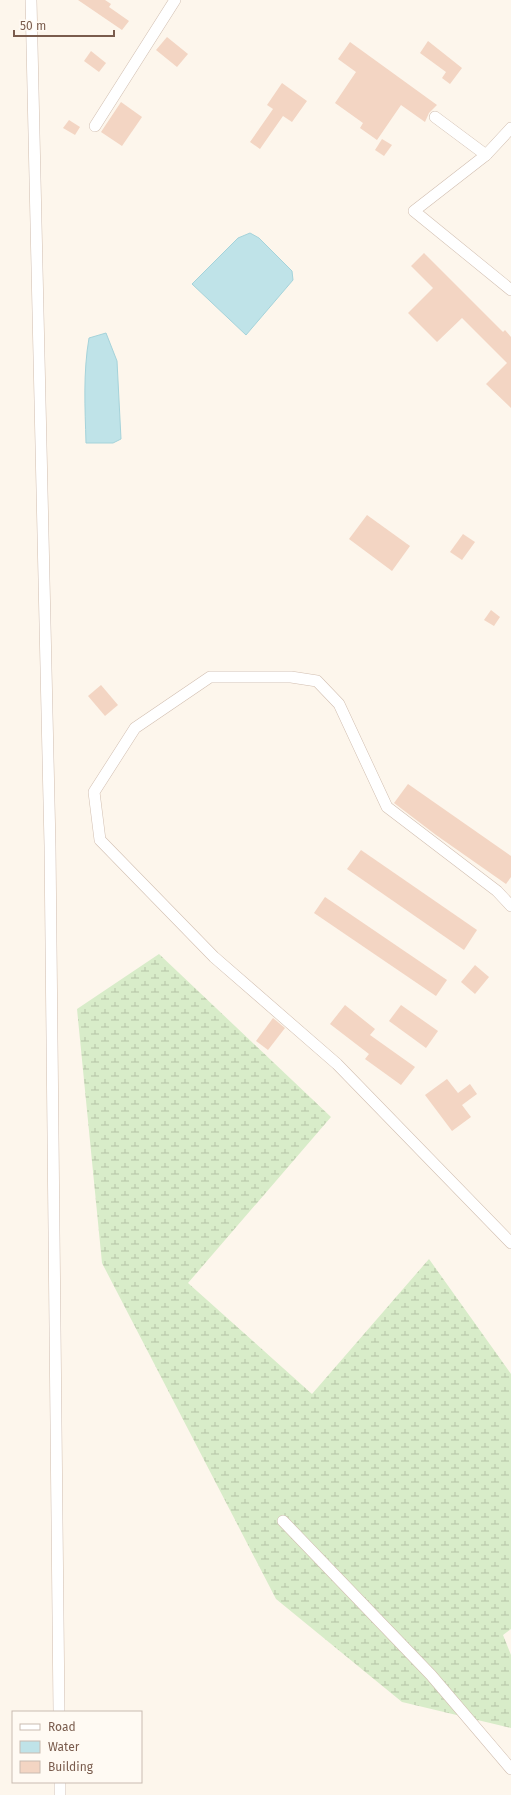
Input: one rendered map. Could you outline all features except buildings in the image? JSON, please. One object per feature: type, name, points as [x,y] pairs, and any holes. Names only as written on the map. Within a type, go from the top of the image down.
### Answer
[{"type":"street","points":[[31,0],[50,846],[59,1711]]},
{"type":"street","points":[[95,126],[175,0]]},
{"type":"street","points":[[436,118],[486,155]]},
{"type":"street","points":[[511,128],[486,155],[414,211],[511,290]]},
{"type":"street","points":[[511,906],[497,891],[387,807],[339,704],[317,681],[292,677],[210,677],[135,728],[94,792],[100,840],[214,957],[336,1064],[511,1243]]},
{"type":"street","points":[[283,1521],[431,1675],[511,1769]]},
{"type":"street","points":[[60,1783],[60,1795]]},
{"type":"green space","points":[[159,954],[331,1117],[188,1283],[312,1394],[429,1259],[511,1374],[511,1629],[503,1635],[511,1655],[511,1728],[402,1702],[276,1599],[102,1263],[77,1009]]},
{"type":"water","points":[[250,233],[259,238],[292,271],[293,280],[246,335],[192,284],[238,238]]},
{"type":"water","points":[[106,333],[117,361],[121,439],[113,443],[86,443],[85,377],[89,338]]}]
